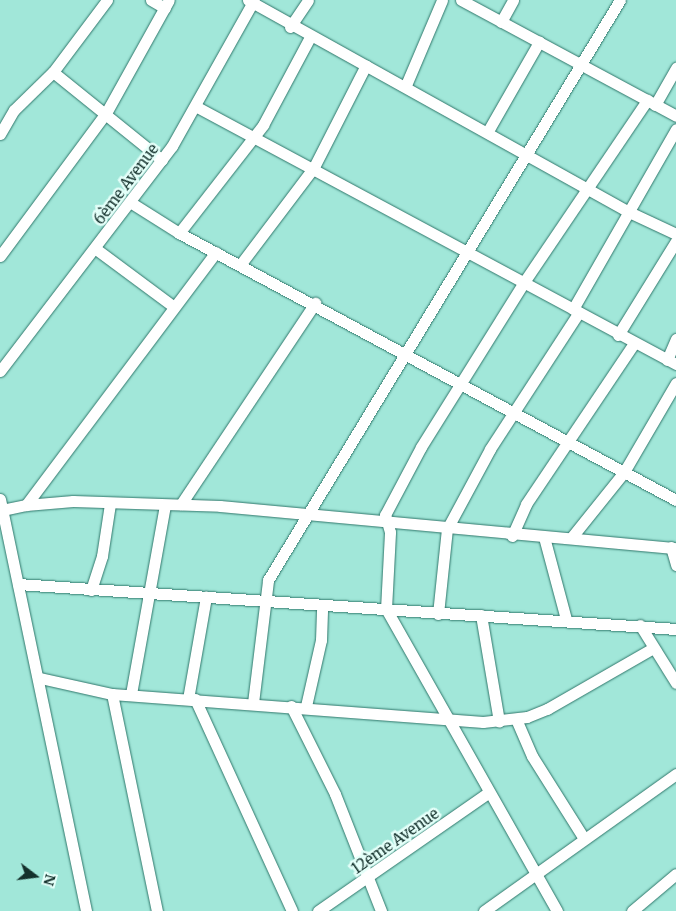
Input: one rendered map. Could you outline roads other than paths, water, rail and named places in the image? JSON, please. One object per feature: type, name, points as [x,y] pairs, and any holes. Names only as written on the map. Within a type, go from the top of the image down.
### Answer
[{"type":"street","points":[[0,134],[14,110],[53,72],[107,0]]},
{"type":"street","points":[[0,256],[106,113],[167,4],[151,0]]},
{"type":"street","points":[[290,27],[308,0]]},
{"type":"street","points":[[406,85],[442,0]]},
{"type":"street","points":[[461,0],[676,116]]},
{"type":"street","points":[[501,22],[512,0]]},
{"type":"street","points":[[253,703],[268,598],[268,580],[407,354],[467,250],[528,156],[620,0]]},
{"type":"street","points":[[252,1],[290,27],[406,85],[629,212],[676,234]]},
{"type":"street","name":"6ème Avenue","points":[[0,371],[96,249],[162,160],[197,107],[252,1]]},
{"type":"street","points":[[179,233],[256,136],[310,37]]},
{"type":"street","points":[[488,131],[538,42]]},
{"type":"street","points":[[240,265],[314,167],[366,65]]},
{"type":"street","points":[[557,911],[446,721],[386,609],[386,510],[421,447],[463,384],[524,282],[676,68]]},
{"type":"street","points":[[53,72],[162,160]]},
{"type":"street","points":[[197,107],[314,167],[618,335],[671,362],[676,339]]},
{"type":"street","points":[[438,614],[447,529],[576,311],[676,129]]},
{"type":"street","points":[[130,202],[179,233],[315,303],[676,500]]},
{"type":"street","points":[[618,335],[676,241]]},
{"type":"street","points":[[96,249],[174,307]]},
{"type":"street","points":[[26,505],[216,252]]},
{"type":"street","points":[[180,504],[315,303]]},
{"type":"street","points":[[512,536],[526,504],[634,343]]},
{"type":"street","points":[[570,538],[624,472],[676,383]]},
{"type":"street","points":[[86,911],[40,678],[1,504],[180,504],[387,521],[512,536],[570,538],[674,547],[676,565]]},
{"type":"street","points":[[91,590],[102,556],[110,504]]},
{"type":"street","points":[[131,694],[165,505]]},
{"type":"street","points":[[544,537],[566,620]]},
{"type":"street","points":[[18,584],[148,594],[268,598],[322,606],[438,614],[481,614],[676,629]]},
{"type":"street","points":[[206,597],[192,699],[292,911]]},
{"type":"street","points":[[306,706],[321,640],[322,606]]},
{"type":"street","points":[[481,614],[498,721]]},
{"type":"street","points":[[640,625],[676,683]]},
{"type":"street","points":[[40,678],[112,694],[306,706],[446,721],[498,721],[516,719],[568,699],[653,648]]},
{"type":"street","points":[[112,694],[157,911]]},
{"type":"street","points":[[292,706],[335,794],[367,880],[381,911]]},
{"type":"street","points":[[516,719],[532,756],[584,837]]},
{"type":"street","points":[[484,911],[536,875],[584,837],[676,774]]},
{"type":"street","name":"12ème Avenue","points":[[318,911],[367,880],[488,793]]},
{"type":"street","points":[[632,911],[676,874]]}]
